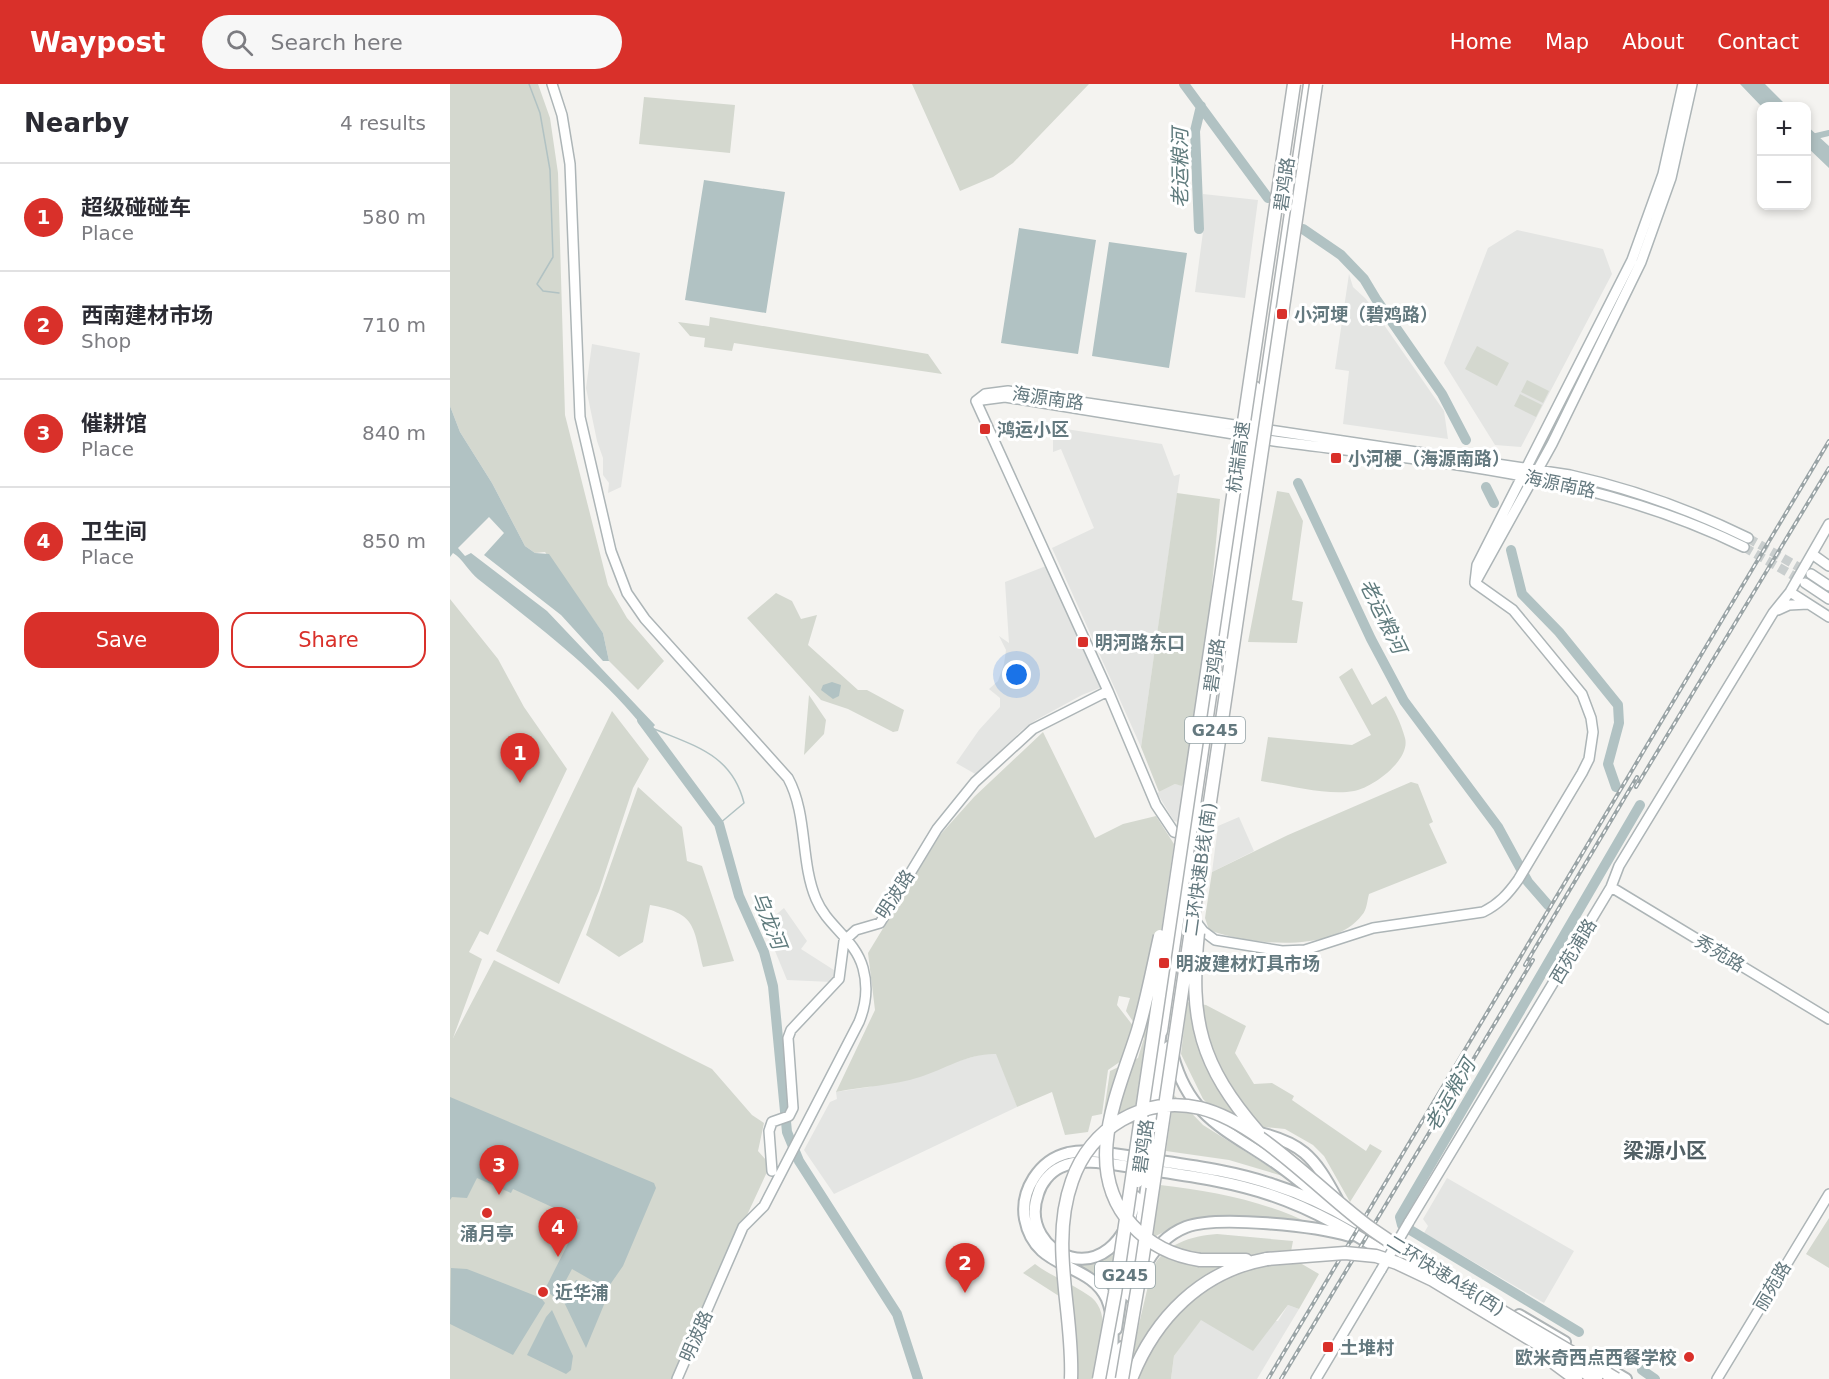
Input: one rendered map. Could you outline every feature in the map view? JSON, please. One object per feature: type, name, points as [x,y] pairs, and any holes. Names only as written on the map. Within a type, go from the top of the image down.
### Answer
[{"type":"highway","name":"杭瑞高速","points":[[1186,832],[1278,192],[1291,84]]},
{"type":"highway","name":"碧鸡路","points":[[1166,1031],[1182,962],[1190,913],[1299,84]]},
{"type":"highway","name":"碧鸡路","points":[[1166,1031],[1186,832],[1310,84]]},
{"type":"highway","name":"杭瑞高速","points":[[1223,714],[1316,84]]},
{"type":"highway","points":[[1223,714],[1196,956],[1196,1016],[1204,1047],[1222,1083],[1254,1127],[1285,1159]]},
{"type":"highway","name":"二环快速B线(南)","points":[[1122,1379],[1135,1309],[1223,714]]},
{"type":"highway","points":[[1186,832],[1146,1001],[1110,1116],[1106,1148],[1108,1178],[1115,1198],[1129,1221],[1147,1239],[1162,1249],[1180,1256],[1207,1260],[1267,1259],[1335,1252],[1376,1256],[1420,1273],[1596,1379]]},
{"type":"highway","points":[[1099,1379],[1117,1285],[1186,832]]},
{"type":"highway","points":[[1071,1379],[1063,1255],[1064,1215],[1076,1169],[1101,1135],[1116,1123],[1142,1110],[1160,1106],[1186,1106],[1211,1111],[1233,1121],[1285,1159]]},
{"type":"highway","name":"二环快速A线(西)","points":[[1285,1159],[1375,1231],[1616,1379]]},
{"type":"highway","points":[[1131,1379],[1151,1337],[1178,1304],[1219,1276],[1267,1259]]},
{"type":"highway","points":[[1501,1322],[1576,1379]]},
{"type":"highway","points":[[1562,1346],[1626,1379]]},
{"type":"main road","points":[[1166,1031],[1179,1074],[1202,1110],[1222,1130],[1275,1163],[1353,1221]]},
{"type":"main road","name":"碧鸡路","points":[[1125,1330],[1143,1183],[1166,1031]]},
{"type":"main road","points":[[1202,1110],[1231,1126],[1281,1138],[1300,1147],[1315,1162],[1341,1207],[1353,1221]]},
{"type":"main road","points":[[1112,1353],[1111,1316],[1103,1293],[1089,1279],[1044,1254],[1032,1238],[1027,1226],[1024,1206],[1029,1186],[1041,1168],[1056,1157],[1073,1152],[1091,1152],[1221,1170],[1295,1192],[1353,1221],[1626,1379]]},
{"type":"main road","points":[[1136,1197],[1132,1216],[1120,1238],[1110,1249],[1093,1258],[1080,1259],[1060,1253],[1047,1242],[1037,1223],[1036,1201],[1041,1185],[1065,1165],[1090,1162],[1208,1179],[1261,1191],[1320,1215],[1586,1379]]},
{"type":"main road","name":"碧鸡路","points":[[1112,1353],[1136,1197],[1143,1183]]},
{"type":"main road","points":[[1125,1330],[1135,1289],[1148,1260],[1168,1238],[1186,1227],[1222,1222],[1316,1229],[1352,1236],[1375,1247]]},
{"type":"main road","name":"G245","points":[[1115,1379],[1125,1330]]},
{"type":"main road","name":"G245","points":[[1106,1379],[1112,1353]]},
{"type":"street","points":[[552,84],[562,115],[570,164],[577,398],[606,536],[617,570],[627,593],[645,620],[788,778],[798,801],[813,892],[824,912],[846,938],[841,952],[839,979],[791,1030],[788,1038],[793,1082],[793,1108],[789,1116],[772,1122],[769,1131],[772,1171]]},
{"type":"street","points":[[1475,583],[1476,565],[1635,254],[1664,174],[1683,84]]},
{"type":"street","points":[[1475,583],[1485,569],[1583,384],[1650,241],[1677,159],[1692,84]]},
{"type":"street","name":"海源南路","points":[[1108,691],[1022,506],[976,400],[985,394],[1008,391],[1253,433],[1606,483],[1692,512],[1749,538]]},
{"type":"street","name":"海源南路","points":[[1535,474],[1639,503],[1688,521],[1744,547]]},
{"type":"street","name":"西苑浦路","points":[[1316,1379],[1611,887],[1619,866],[1773,613],[1790,592],[1829,524]]},
{"type":"street","points":[[1812,554],[1829,566]]},
{"type":"street","points":[[1811,574],[1829,586]]},
{"type":"street","points":[[1190,913],[1203,931],[1215,940],[1282,951],[1305,950],[1373,928],[1483,912],[1496,906],[1518,880],[1589,759],[1592,746],[1591,718],[1582,694],[1514,610],[1475,583]]},
{"type":"street","points":[[1805,583],[1829,599]]},
{"type":"street","points":[[1790,592],[1829,617]]},
{"type":"street","points":[[1773,613],[1789,605],[1809,604]]},
{"type":"street","points":[[1108,691],[1156,805],[1174,832],[1186,832]]},
{"type":"street","name":"明波路","points":[[677,1379],[743,1227],[764,1206],[862,1015],[866,993],[864,969],[858,954],[846,938],[856,930],[880,923],[909,873],[954,806],[1021,737],[1108,691]]},
{"type":"street","name":"秀苑路","points":[[1611,887],[1829,1019]]},
{"type":"street","points":[[1182,962],[1215,940]]},
{"type":"street","name":"丽苑路","points":[[1717,1379],[1829,1194]]},
{"type":"shaded area","points":[[450,84],[538,84],[550,118],[558,173],[565,415],[608,585],[627,618],[664,661],[638,690],[609,661],[603,633],[545,552],[535,553],[525,546],[492,483],[460,432],[450,406]]},
{"type":"shaded area","points":[[912,84],[1089,84],[1013,163],[993,177],[960,191]]},
{"type":"shaded area","points":[[1740,84],[1765,84],[1783,102],[1757,102]]},
{"type":"shaded area","points":[[644,97],[735,105],[730,153],[639,144]]},
{"type":"shaded area","points":[[1811,130],[1829,146],[1829,168],[1811,151]]},
{"type":"shaded area","points":[[704,180],[785,192],[766,313],[685,300]]},
{"type":"shaded area","points":[[1203,194],[1258,200],[1245,298],[1195,292],[1203,232]]},
{"type":"shaded area","points":[[1019,228],[1096,240],[1078,354],[1001,343]]},
{"type":"shaded area","points":[[1517,230],[1603,249],[1612,274],[1521,447],[1495,445],[1444,363],[1488,248]]},
{"type":"shaded area","points":[[1109,242],[1187,253],[1169,368],[1092,356]]},
{"type":"shaded area","points":[[1349,274],[1353,287],[1366,299],[1444,411],[1448,439],[1343,424],[1349,371],[1335,369]]},
{"type":"shaded area","points":[[710,317],[928,354],[942,374],[734,343],[732,351],[704,347],[705,338],[690,336],[678,322],[709,326]]},
{"type":"shaded area","points":[[592,344],[640,353],[621,487],[608,493],[609,483],[603,475],[603,458],[597,441],[586,388]]},
{"type":"shaded area","points":[[1477,346],[1509,363],[1497,386],[1465,369]]},
{"type":"shaded area","points":[[1527,380],[1549,391],[1543,403],[1521,392]]},
{"type":"shaded area","points":[[1520,394],[1542,405],[1536,417],[1514,406]]},
{"type":"shaded area","points":[[450,406],[460,432],[492,483],[525,546],[535,553],[549,554],[603,633],[609,661],[603,661],[561,615],[484,555],[504,533],[489,517],[458,548],[465,556],[471,553],[547,611],[655,725],[648,733],[610,690],[568,651],[478,579],[457,556],[453,553],[450,557]]},
{"type":"shaded area","points":[[1053,427],[1162,444],[1174,476],[1180,474],[1141,747],[1052,548],[1094,528],[1061,449],[1053,452]]},
{"type":"shaded area","points":[[1277,491],[1289,493],[1303,521],[1292,600],[1303,602],[1297,643],[1248,642]]},
{"type":"shaded area","points":[[1177,493],[1220,499],[1210,607],[1185,780],[1182,786],[1175,784],[1159,792],[1141,747]]},
{"type":"shaded area","points":[[1046,566],[1102,687],[1036,720],[1022,730],[977,775],[956,763],[979,730],[1000,707],[1000,698],[989,689],[998,681],[1004,664],[1006,650],[999,636],[1009,643],[1005,582]]},
{"type":"shaded area","points":[[776,593],[792,601],[801,619],[817,615],[808,645],[858,690],[867,690],[904,710],[898,731],[893,732],[848,709],[821,700],[747,618]]},
{"type":"shaded area","points":[[450,599],[498,659],[524,707],[567,769],[488,935],[480,931],[469,952],[482,959],[453,1038],[494,960],[712,1069],[752,1115],[764,1123],[758,1151],[766,1160],[767,1172],[671,1379],[450,1379]]},
{"type":"shaded area","points":[[1352,668],[1372,705],[1386,696],[1397,716],[1405,738],[1405,746],[1396,764],[1380,779],[1354,791],[1320,791],[1261,781],[1268,737],[1352,745],[1371,735],[1339,677]]},
{"type":"shaded area","points":[[832,682],[841,685],[839,696],[833,699],[821,690],[823,685]]},
{"type":"shaded area","points":[[809,695],[826,720],[824,734],[804,755]]},
{"type":"shaded area","points":[[612,711],[649,759],[633,788],[599,891],[559,984],[496,951]]},
{"type":"shaded area","points":[[1043,732],[1095,838],[1123,824],[1156,816],[1174,844],[1133,1124],[1103,1118],[1110,1071],[1138,1058],[1144,1038],[1126,1011],[1130,998],[1119,996],[1117,1005],[1134,1027],[1124,1059],[1108,1070],[1102,1114],[1092,1116],[1088,1132],[1065,1135],[1052,1092],[1017,1107],[996,1054],[976,1056],[910,1080],[836,1092],[875,1010],[868,953],[940,835],[974,797]]},
{"type":"shaded area","points":[[1411,782],[1418,784],[1433,822],[1429,824],[1447,863],[1369,894],[1364,913],[1349,927],[1331,936],[1290,943],[1267,942],[1209,930],[1205,918],[1212,872],[1288,835]]},
{"type":"shaded area","points":[[1175,784],[1184,786],[1178,822],[1174,821],[1157,793]]},
{"type":"shaded area","points":[[638,787],[682,827],[687,861],[702,866],[734,961],[703,967],[690,923],[676,912],[650,905],[643,942],[619,957],[586,935]]},
{"type":"shaded area","points":[[1239,817],[1254,851],[1212,872],[1218,826]]},
{"type":"shaded area","points":[[754,900],[766,908],[773,917],[784,908],[807,941],[801,949],[837,972],[832,982],[787,980]]},
{"type":"shaded area","points":[[1187,1002],[1206,1005],[1246,1026],[1235,1053],[1254,1084],[1272,1083],[1294,1096],[1292,1100],[1366,1151],[1370,1144],[1382,1151],[1350,1202],[1324,1156],[1313,1145],[1285,1129],[1243,1125],[1214,1110],[1203,1099],[1181,1054]]},
{"type":"shaded area","points":[[986,1053],[997,1054],[1017,1107],[834,1194],[804,1150],[830,1102],[837,1099],[836,1092],[869,1087]]},
{"type":"shaded area","points":[[1174,1095],[1203,1125],[1286,1177],[1229,1160],[1166,1151]]},
{"type":"shaded area","points":[[450,1097],[654,1183],[656,1188],[623,1266],[607,1289],[572,1269],[556,1299],[545,1289],[580,1220],[513,1189],[511,1193],[477,1178],[467,1198],[452,1197],[450,1200]]},
{"type":"shaded area","points":[[1447,1178],[1574,1251],[1544,1303],[1424,1233],[1428,1226],[1423,1219]]},
{"type":"shaded area","points":[[1160,1185],[1238,1198],[1276,1209],[1313,1225],[1217,1216],[1183,1222],[1152,1238]]},
{"type":"shaded area","points":[[1829,1218],[1829,1268],[1806,1254]]},
{"type":"shaded area","points":[[1217,1234],[1293,1241],[1290,1257],[1319,1274],[1299,1309],[1288,1305],[1253,1351],[1201,1320],[1174,1356],[1171,1379],[1126,1379],[1152,1269],[1157,1260],[1171,1247],[1188,1239]]},
{"type":"shaded area","points":[[1119,1252],[1112,1294],[1100,1280],[1071,1263],[1096,1263]]},
{"type":"shaded area","points":[[1035,1264],[1096,1302],[1103,1322],[1101,1346],[1093,1379],[1067,1379],[1062,1298],[1023,1273]]},
{"type":"shaded area","points":[[451,1268],[467,1269],[541,1298],[545,1303],[513,1355],[450,1324]]},
{"type":"shaded area","points":[[576,1280],[608,1295],[586,1348],[564,1302]]},
{"type":"shaded area","points":[[1288,1305],[1299,1309],[1257,1379],[1171,1379],[1174,1356],[1201,1319],[1278,1321]]},
{"type":"shaded area","points":[[552,1310],[573,1356],[571,1370],[566,1374],[527,1355],[546,1317]]},
{"type":"waterway","points":[[529,84],[540,113],[550,170],[553,257],[537,284],[543,291],[559,293]]},
{"type":"waterway","name":"老运粮河","points":[[1184,84],[1268,198]]},
{"type":"waterway","name":"老运粮河","points":[[1199,229],[1195,131],[1201,106]]},
{"type":"waterway","points":[[1812,137],[1829,133]]},
{"type":"waterway","name":"老运粮河","points":[[1303,229],[1341,255],[1364,279],[1442,394],[1466,440]]},
{"type":"waterway","name":"老运粮河","points":[[1298,483],[1371,639],[1404,701],[1498,827],[1528,882],[1548,905]]},
{"type":"waterway","name":"老运粮河","points":[[1486,487],[1494,503]]},
{"type":"waterway","name":"老运粮河","points":[[1511,550],[1522,594],[1559,632],[1618,705],[1619,723],[1608,764],[1616,787]]},
{"type":"waterway","name":"乌龙河","points":[[642,720],[719,824],[739,896],[764,952],[773,986],[787,1132],[799,1161],[897,1314],[918,1379]]},
{"type":"waterway","points":[[652,728],[709,754],[721,762],[730,773],[744,803],[719,824]]},
{"type":"waterway","name":"老运粮河","points":[[1579,1332],[1402,1225],[1400,1217],[1640,805]]},
{"type":"waterway","name":"老运粮河","points":[[1642,1370],[1655,1379]]},
{"type":"tunnel","points":[[1748,538],[1809,573]]},
{"type":"tunnel","points":[[1744,547],[1804,582]]},
{"type":"railway","points":[[1268,1379],[1829,441]]},
{"type":"railway","points":[[1636,787],[1829,468]]},
{"type":"railway","points":[[1525,965],[1637,777]]},
{"type":"railway","points":[[1281,1379],[1533,960]]},
{"type":"place","name":"小河埂（碧鸡路）","points":[[1282,314]]},
{"type":"place","name":"鸿运小区","points":[[985,429]]},
{"type":"place","name":"小河梗（海源南路）","points":[[1336,458]]},
{"type":"place","name":"明河路东口","points":[[1083,642]]},
{"type":"place","name":"超级碰碰车","points":[[520,783]]},
{"type":"place","name":"明波建材灯具市场","points":[[1164,963]]},
{"type":"place","name":"催耕馆","points":[[499,1195]]},
{"type":"place","name":"涌月亭","points":[[487,1213]]},
{"type":"place","name":"卫生间","points":[[558,1257]]},
{"type":"place","name":"近华浦","points":[[543,1292]]},
{"type":"place","name":"西南建材市场","points":[[965,1293]]},
{"type":"place","name":"土堆村","points":[[1328,1347]]},
{"type":"place","name":"欧米奇西点西餐学校","points":[[1689,1357]]},
{"type":"district","name":"梁源小区","points":[[1665,1151]]}]
